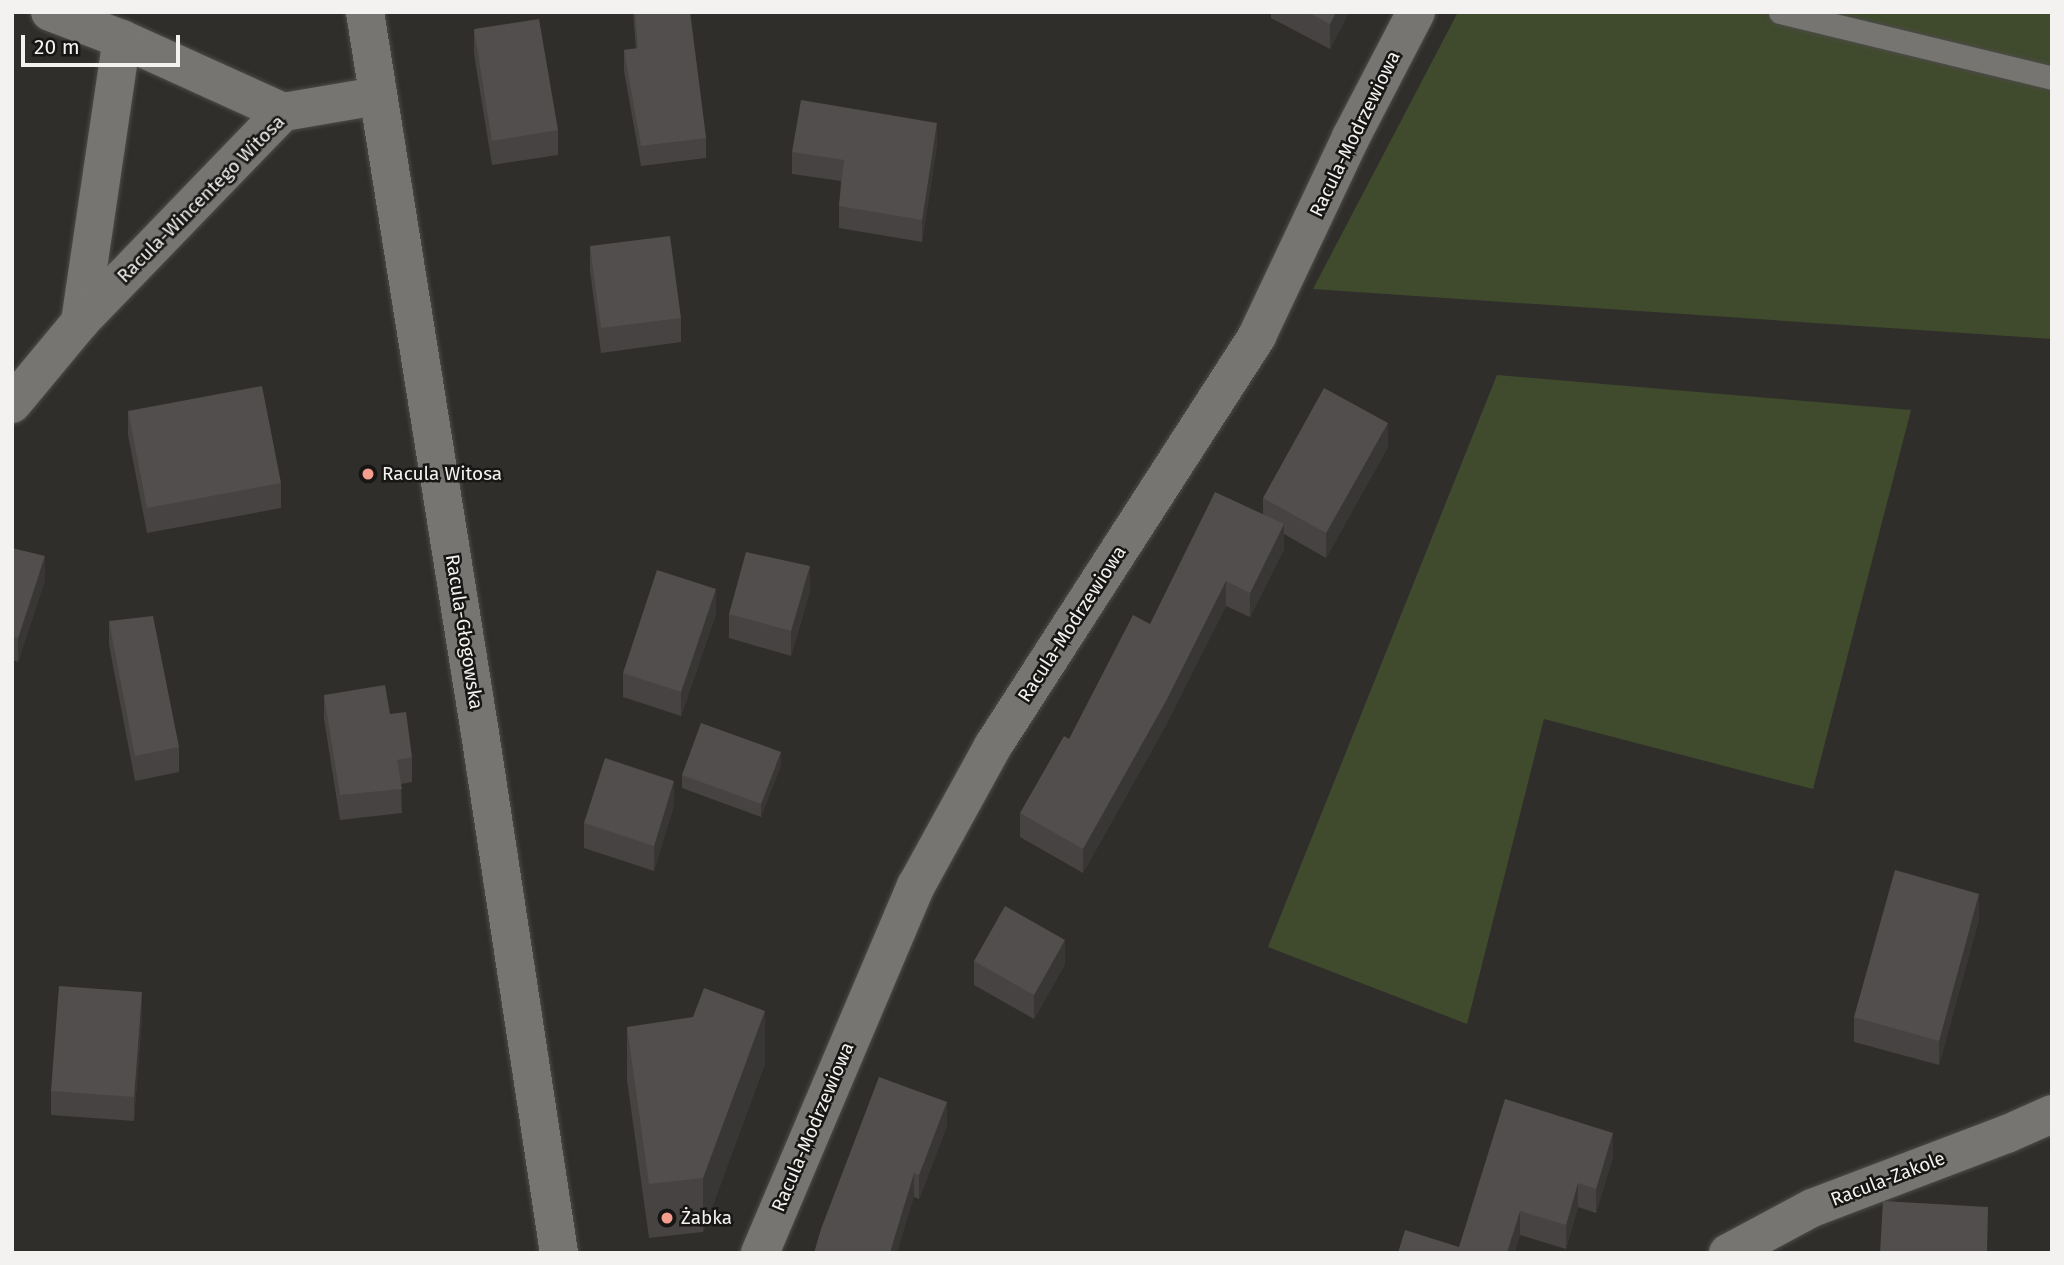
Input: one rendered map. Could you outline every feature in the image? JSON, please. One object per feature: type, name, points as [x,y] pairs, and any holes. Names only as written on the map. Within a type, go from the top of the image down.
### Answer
[{"type":"street","points":[[50,12],[122,39],[283,113]]},
{"type":"street","name":"Racula-Głogowska","points":[[365,12],[559,1253]]},
{"type":"street","name":"Racula-Modrzewiowa","points":[[760,1253],[916,886],[993,746],[1257,336],[1352,137],[1416,12]]},
{"type":"street","name":"Racula-Wincentego Witosa","points":[[80,322],[122,39]]},
{"type":"street","name":"Racula-Wincentego Witosa","points":[[12,404],[80,322],[283,113],[378,96]]},
{"type":"street","name":"Racula-Zakole","points":[[1728,1253],[1812,1208],[2007,1134],[2052,1114]]},
{"type":"lane","points":[[1780,12],[2052,78]]},
{"type":"green space","points":[[1458,12],[2052,12],[2052,339],[1313,289]]},
{"type":"green space","points":[[1497,375],[1911,410],[1813,789],[1544,719],[1467,1024],[1268,947]]},
{"type":"building","points":[[635,12],[690,12],[706,138],[641,146],[624,50],[638,48]]},
{"type":"building","points":[[1307,12],[1336,12],[1330,24]]},
{"type":"building","points":[[539,19],[558,130],[492,141],[474,29]]},
{"type":"building","points":[[801,100],[937,123],[922,220],[839,206],[844,160],[792,152]]},
{"type":"building","points":[[670,236],[681,318],[601,328],[590,246]]},
{"type":"building","points":[[262,386],[281,483],[147,508],[128,411]]},
{"type":"building","points":[[1324,388],[1388,423],[1326,533],[1263,498]]},
{"type":"building","points":[[1215,492],[1284,524],[1250,593],[1226,581],[1166,701],[1083,849],[1020,813],[1064,736],[1069,739],[1133,615],[1150,624]]},
{"type":"building","points":[[12,548],[45,556],[18,638],[12,636]]},
{"type":"building","points":[[746,552],[810,566],[791,631],[729,614]]},
{"type":"building","points":[[657,570],[716,589],[681,692],[623,673]]},
{"type":"building","points":[[153,616],[179,747],[135,756],[109,621]]},
{"type":"building","points":[[385,685],[390,714],[406,712],[412,757],[397,760],[402,789],[340,795],[324,695]]},
{"type":"building","points":[[701,723],[781,752],[761,804],[682,775]]},
{"type":"building","points":[[605,758],[674,781],[654,846],[584,823]]},
{"type":"building","points":[[1895,870],[1979,894],[1939,1041],[1854,1017]]},
{"type":"building","points":[[1005,906],[1065,940],[1034,995],[974,961]]},
{"type":"building","points":[[59,986],[142,992],[134,1097],[51,1091]]},
{"type":"building","points":[[704,988],[765,1011],[703,1178],[649,1184],[627,1027],[693,1017]]},
{"type":"building","points":[[879,1077],[947,1102],[919,1175],[914,1173],[890,1253],[814,1253],[821,1229]]},
{"type":"building","points":[[1505,1099],[1613,1133],[1596,1189],[1578,1183],[1566,1225],[1520,1211],[1507,1253],[1398,1253],[1405,1230],[1459,1247]]},
{"type":"building","points":[[1883,1201],[1988,1207],[1987,1253],[1880,1253]]},
{"type":"place","name":"Racula Witosa","points":[[368,474]]},
{"type":"place","name":"Żabka","points":[[667,1218]]}]
